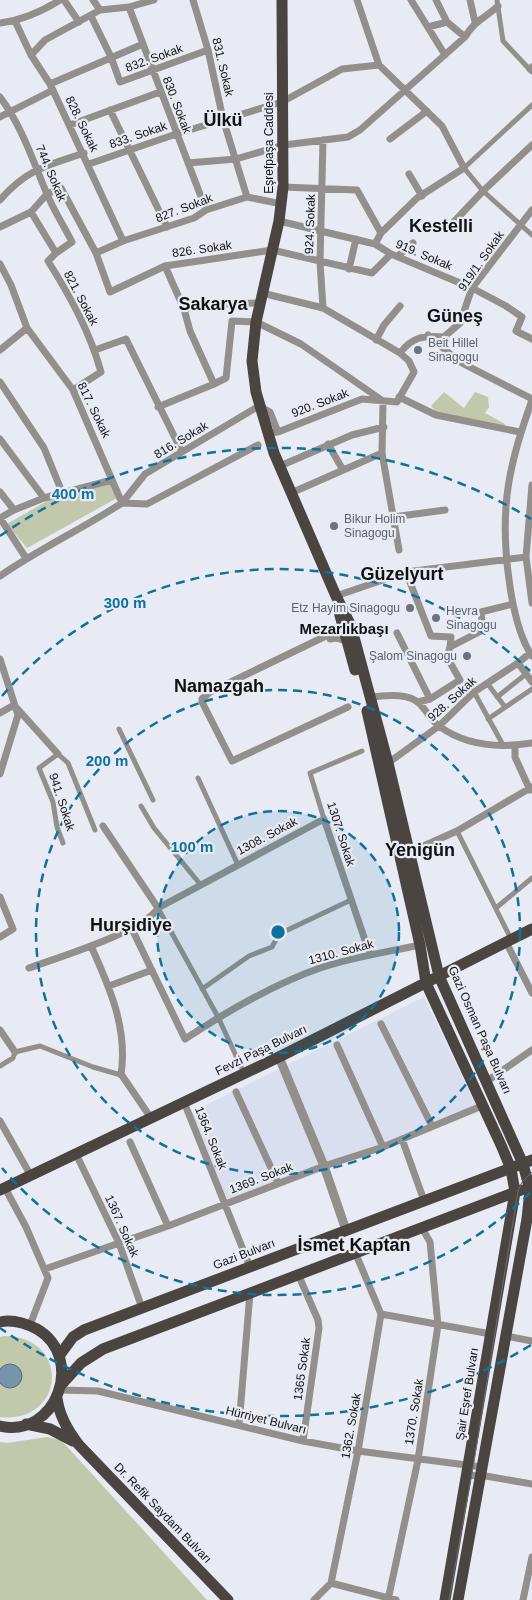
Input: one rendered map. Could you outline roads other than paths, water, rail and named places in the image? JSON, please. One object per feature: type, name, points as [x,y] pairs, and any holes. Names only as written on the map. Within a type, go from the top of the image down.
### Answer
[{"type":"main road","name":"Eşrefpaşa Caddesi","points":[[282,0],[284,145],[282,204],[260,298],[252,360],[259,406],[273,432],[274,453],[336,596],[347,617],[345,634]]},
{"type":"main road","name":"Eşrefpaşa Caddesi","points":[[336,596],[345,634]]},
{"type":"main road","name":"Gazi Osman Paşa Bulvarı","points":[[345,634],[370,697],[388,763],[439,976],[487,1081],[527,1162],[531,1191]]},
{"type":"main road","points":[[345,634],[363,695],[385,785],[420,945],[426,982],[484,1105],[511,1169],[515,1192]]},
{"type":"main road","name":"Fevzi Paşa Bulvarı","points":[[2,1189],[279,1057],[532,929]]},
{"type":"main road","name":"Gazi Bulvarı","points":[[59,1356],[73,1337],[84,1330],[527,1162]]},
{"type":"main road","points":[[0,1426],[15,1427],[26,1424],[44,1414],[59,1391],[82,1363],[103,1350],[515,1192],[531,1191],[458,1600]]},
{"type":"main road","name":"Şair Eşref Bulvarı","points":[[445,1600],[515,1192]]},
{"type":"main road","points":[[2,1321],[30,1325],[42,1332],[52,1343],[62,1367],[58,1408],[69,1433],[79,1445]]},
{"type":"main road","points":[[26,1424],[63,1434],[79,1445]]},
{"type":"main road","name":"Dr. Refik Saydam Bulvarı","points":[[79,1445],[228,1600]]},
{"type":"street","points":[[0,23],[15,21],[39,13],[60,0]]},
{"type":"street","points":[[64,0],[79,22]]},
{"type":"street","points":[[93,0],[100,10]]},
{"type":"street","points":[[31,55],[45,40],[100,10],[130,7],[154,0]]},
{"type":"street","name":"831. Sokak","points":[[194,0],[208,50],[223,119],[247,198]]},
{"type":"street","points":[[357,0],[379,65],[402,90],[442,126],[464,168],[483,190],[532,235]]},
{"type":"street","points":[[411,0],[445,55]]},
{"type":"street","points":[[436,0],[447,22],[465,37]]},
{"type":"street","points":[[470,0],[475,22]]},
{"type":"street","points":[[188,163],[236,159],[284,145],[348,137],[360,130],[402,90],[445,55],[465,37],[475,22],[486,17],[497,3]]},
{"type":"street","points":[[497,3],[503,41],[531,69]]},
{"type":"street","name":"830. Sokak","points":[[130,7],[160,92],[206,210]]},
{"type":"street","name":"832. Sokak","points":[[91,16],[111,57],[120,82],[208,50]]},
{"type":"street","name":"828. Sokak","points":[[15,21],[31,55],[52,87],[123,241]]},
{"type":"street","points":[[428,27],[447,22]]},
{"type":"street","points":[[0,117],[52,87],[111,57],[143,44]]},
{"type":"street","name":"833. Sokak","points":[[88,164],[129,149],[282,102],[342,69],[379,65]]},
{"type":"street","points":[[70,125],[160,92]]},
{"type":"street","name":"744. Sokak","points":[[0,96],[10,111],[38,168],[47,194],[72,242],[56,254]]},
{"type":"street","points":[[375,244],[381,233],[422,196],[464,168],[532,105]]},
{"type":"street","points":[[110,110],[166,227]]},
{"type":"street","points":[[390,140],[427,111]]},
{"type":"street","name":"924. Sokak","points":[[322,308],[320,262],[323,140]]},
{"type":"street","points":[[449,227],[483,190],[532,145]]},
{"type":"street","points":[[0,200],[16,182],[38,168],[84,153]]},
{"type":"street","points":[[409,174],[422,196]]},
{"type":"street","points":[[283,187],[357,190],[381,233]]},
{"type":"street","name":"826. Sokak","points":[[47,194],[61,188],[96,252],[110,292],[165,266],[272,250],[372,273],[394,255]]},
{"type":"street","points":[[0,227],[31,212],[47,194]]},
{"type":"street","name":"827. Sokak","points":[[96,252],[123,241],[194,218],[206,210],[247,198],[282,204]]},
{"type":"street","name":"919/1. Sokak","points":[[427,335],[444,337],[460,323],[472,288],[532,210]]},
{"type":"street","points":[[31,212],[56,254]]},
{"type":"street","name":"919. Sokak","points":[[279,221],[375,244],[394,255],[472,288],[522,317],[516,331],[532,339]]},
{"type":"street","points":[[348,269],[356,240]]},
{"type":"street","points":[[394,255],[413,243]]},
{"type":"street","name":"821. Sokak","points":[[56,254],[48,261],[65,289],[95,350],[101,372],[73,390]]},
{"type":"street","name":"817. Sokak","points":[[0,264],[27,328],[73,390],[122,503]]},
{"type":"street","points":[[165,266],[184,309],[190,331],[214,384]]},
{"type":"street","points":[[184,309],[199,305],[260,298],[322,308],[400,352],[409,361],[414,372],[399,397],[436,415],[520,432]]},
{"type":"street","points":[[376,340],[384,325],[400,306]]},
{"type":"street","points":[[158,407],[226,378],[232,322],[256,322],[301,344],[383,401],[382,453],[399,550]]},
{"type":"street","points":[[0,350],[27,328]]},
{"type":"street","points":[[400,352],[409,341],[427,335],[458,361],[532,400],[520,432],[506,507],[507,559],[513,604],[523,641],[531,654]]},
{"type":"street","points":[[95,350],[126,339],[158,407],[182,452]]},
{"type":"street","points":[[0,382],[44,448],[62,492]]},
{"type":"street","name":"920. Sokak","points":[[273,432],[362,399],[397,402],[399,397]]},
{"type":"street","name":"816. Sokak","points":[[122,503],[145,474],[259,406]]},
{"type":"street","points":[[280,466],[352,435],[384,427]]},
{"type":"street","points":[[0,439],[44,498]]},
{"type":"street","points":[[328,444],[343,470]]},
{"type":"street","points":[[0,576],[26,558],[82,529],[122,503],[147,504],[258,445]]},
{"type":"street","points":[[292,493],[382,453]]},
{"type":"street","points":[[26,558],[0,518],[44,498],[112,480]]},
{"type":"street","points":[[532,485],[530,534],[526,557],[532,603]]},
{"type":"street","points":[[0,492],[14,510]]},
{"type":"street","points":[[393,517],[445,510]]},
{"type":"street","points":[[336,596],[406,572],[526,557]]},
{"type":"street","points":[[370,697],[394,695],[418,702],[430,699],[460,680],[447,656],[451,637],[430,636],[406,572]]},
{"type":"street","points":[[450,647],[483,630],[481,612],[513,604]]},
{"type":"street","points":[[397,633],[430,699]]},
{"type":"street","points":[[330,639],[345,634]]},
{"type":"street","points":[[223,686],[230,688],[330,639],[345,634]]},
{"type":"street","points":[[345,634],[328,635],[223,686],[206,696],[202,702],[232,761],[348,708]]},
{"type":"street","name":"928. Sokak","points":[[388,763],[439,726],[474,692],[531,654]]},
{"type":"street","points":[[0,659],[18,715],[0,774]]},
{"type":"street","points":[[518,663],[532,682]]},
{"type":"street","points":[[498,697],[526,674]]},
{"type":"street","points":[[487,683],[505,707]]},
{"type":"street","points":[[488,720],[532,689]]},
{"type":"street","points":[[474,692],[502,744]]},
{"type":"street","points":[[418,702],[439,726],[468,740],[484,745],[502,744],[515,746],[532,743]]},
{"type":"street","points":[[0,713],[14,705]]},
{"type":"street","name":"941. Sokak","points":[[14,705],[58,754],[39,768],[52,802],[57,827],[63,843]]},
{"type":"street","points":[[119,729],[153,800]]},
{"type":"street","points":[[410,852],[457,831],[531,788],[515,758],[515,746]]},
{"type":"street","name":"1307. Sokak","points":[[362,751],[310,773],[370,955]]},
{"type":"street","points":[[58,754],[68,763],[95,830]]},
{"type":"street","points":[[198,778],[238,865]]},
{"type":"street","points":[[140,806],[154,828],[200,884]]},
{"type":"street","name":"1308. Sokak","points":[[29,968],[92,946],[131,927],[155,914],[158,908],[200,884],[324,819]]},
{"type":"street","points":[[103,826],[158,908],[218,1017],[245,1073]]},
{"type":"street","points":[[457,831],[496,908],[532,993]]},
{"type":"street","points":[[496,908],[532,878]]},
{"type":"street","points":[[0,897],[13,930],[0,937]]},
{"type":"street","points":[[202,989],[249,956],[272,947],[279,934],[351,900]]},
{"type":"street","points":[[110,986],[152,970],[131,927]]},
{"type":"street","name":"1310. Sokak","points":[[152,970],[185,1038],[218,1017],[306,973],[370,955],[420,945]]},
{"type":"street","points":[[92,946],[110,986],[121,1028],[124,1059],[121,1075]]},
{"type":"street","points":[[381,1024],[432,1126]]},
{"type":"street","points":[[0,1030],[15,1052]]},
{"type":"street","points":[[337,1045],[383,1147]]},
{"type":"street","points":[[15,1052],[40,1046],[93,1067],[121,1075],[151,1118]]},
{"type":"street","points":[[487,1081],[532,1050]]},
{"type":"street","points":[[0,1066],[13,1058],[15,1052]]},
{"type":"street","points":[[279,1057],[324,1166],[346,1230]]},
{"type":"street","points":[[236,1092],[278,1183]]},
{"type":"street","name":"1364. Sokak","points":[[184,1102],[250,1267]]},
{"type":"street","name":"1369. Sokak","points":[[45,1269],[168,1226],[324,1166],[383,1147],[484,1105]]},
{"type":"street","points":[[0,1121],[31,1176]]},
{"type":"street","points":[[402,1139],[422,1195]]},
{"type":"street","points":[[130,1142],[168,1226]]},
{"type":"street","name":"1367. Sokak","points":[[76,1154],[120,1243],[142,1308]]},
{"type":"street","points":[[2,1189],[48,1278],[30,1325]]},
{"type":"street","name":"1370. Sokak","points":[[391,1599],[418,1460],[438,1325],[430,1242],[422,1228]]},
{"type":"street","points":[[355,1252],[381,1314],[491,1334]]},
{"type":"street","name":"1365 Sokak","points":[[298,1274],[318,1320],[319,1328],[304,1441]]},
{"type":"street","points":[[239,1424],[250,1293]]},
{"type":"street","name":"1362. Sokak","points":[[331,1583],[358,1451],[381,1314]]},
{"type":"street","points":[[506,1336],[532,1341]]},
{"type":"street","name":"Hürriyet Bulvarı","points":[[59,1391],[98,1391],[304,1441],[418,1460],[468,1471],[481,1471],[532,1484]]},
{"type":"street","points":[[523,1600],[532,1558]]},
{"type":"street","points":[[314,1600],[331,1583],[391,1599]]},
{"type":"water","points":[[10,1364],[18,1368],[22,1376],[18,1384],[10,1388],[2,1384],[-2,1376],[2,1368]]},
{"type":"tram line","points":[[449,1600],[473,1467],[518,1191],[522,1182],[532,1172]]},
{"type":"place","name":"Beit Hillel Sinagogu","points":[[418,350]]},
{"type":"place","name":"Bikur Holim Sinagogu","points":[[334,526]]},
{"type":"place","name":"Etz Hayim Sinagogu","points":[[410,608]]},
{"type":"place","name":"Hevra Sinagogu","points":[[436,618]]},
{"type":"place","name":"Şalom Sinagogu","points":[[467,656]]},
{"type":"district","name":"Ülkü","points":[[223,120]]},
{"type":"district","name":"Kestelli","points":[[441,226]]},
{"type":"district","name":"Sakarya","points":[[213,304]]},
{"type":"district","name":"Güneş","points":[[455,316]]},
{"type":"district","name":"Güzelyurt","points":[[402,574]]},
{"type":"district","name":"Mezarlıkbaşı","points":[[344,629]]},
{"type":"district","name":"Namazgah","points":[[219,686]]},
{"type":"district","name":"Yenigün","points":[[420,850]]},
{"type":"district","name":"Hurşidiye","points":[[131,925]]},
{"type":"district","name":"İsmet Kaptan","points":[[354,1245]]}]
